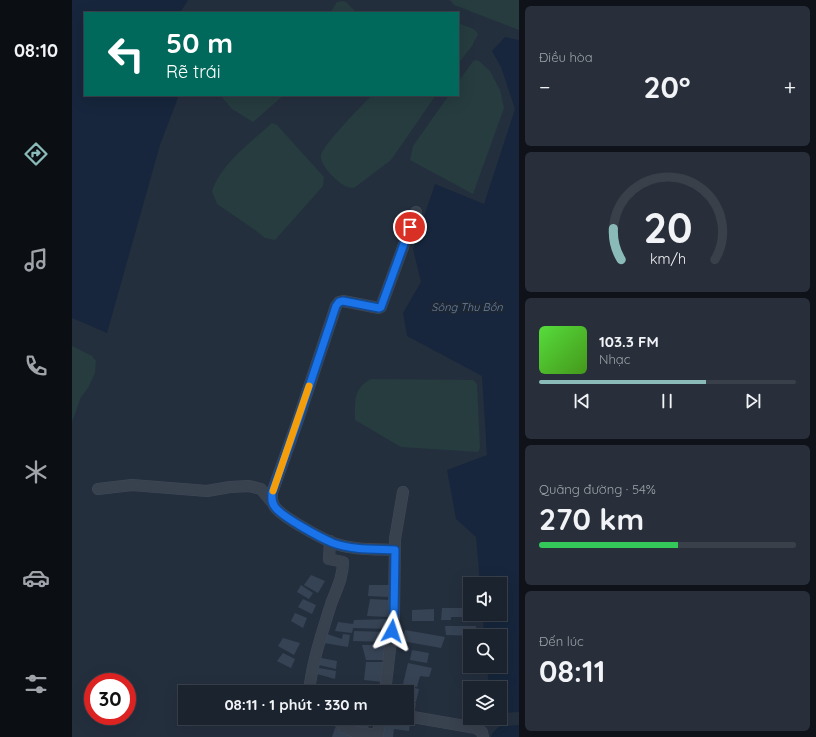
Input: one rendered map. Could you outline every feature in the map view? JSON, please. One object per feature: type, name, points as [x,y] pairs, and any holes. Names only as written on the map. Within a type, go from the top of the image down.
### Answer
[{"type":"street","points":[[271,501],[272,493],[336,306],[339,302],[343,301],[379,308],[381,307],[416,212]]},
{"type":"street","points":[[98,489],[132,485],[207,490],[249,486],[261,489],[279,512],[330,541],[353,547],[395,550]]},
{"type":"street","points":[[386,685],[394,615],[395,539],[403,492]]},
{"type":"street","points":[[309,685],[318,644],[343,570],[342,562],[330,559],[330,541]]},
{"type":"street","points":[[414,717],[476,728],[481,730],[483,737]]},
{"type":"street","points":[[342,725],[345,728],[356,732],[377,736],[379,725]]},
{"type":"green space","points":[[450,0],[519,0],[519,30],[454,5]]},
{"type":"green space","points":[[337,2],[346,2],[356,12],[331,12]]},
{"type":"green space","points":[[459,23],[474,29],[478,34],[472,46],[459,63]]},
{"type":"green space","points":[[474,60],[479,61],[490,71],[500,90],[504,108],[473,194],[410,160],[413,146],[448,96],[459,96],[459,81]]},
{"type":"green space","points":[[221,96],[283,96],[253,122],[232,109]]},
{"type":"green space","points":[[371,96],[435,96],[391,160],[354,188],[345,186],[333,177],[321,159],[323,150],[328,143]]},
{"type":"green space","points":[[272,123],[277,125],[324,177],[323,186],[275,240],[265,238],[217,204],[212,191],[216,181],[229,163]]},
{"type":"green space","points":[[72,346],[92,356],[96,361],[95,373],[88,388],[81,397],[72,422]]},
{"type":"green space","points":[[371,379],[473,380],[477,384],[480,448],[478,452],[401,447],[355,420],[356,396],[361,387]]},
{"type":"water","points":[[72,0],[188,0],[181,12],[84,12],[84,96],[179,96],[160,145],[107,333],[72,318]]},
{"type":"water","name":"Sông Thu Bồn","points":[[505,37],[519,40],[519,712],[507,713],[507,681],[488,681],[488,673],[507,673],[507,629],[484,629],[483,621],[507,621],[507,577],[479,577],[476,537],[456,519],[447,470],[487,455],[482,376],[407,336],[403,313],[421,282],[413,249],[435,184],[484,204],[515,109],[501,67],[492,51]]},
{"type":"building","points":[[311,575],[325,581],[318,593],[304,585]]},
{"type":"building","points":[[301,585],[313,593],[309,599],[297,592]]},
{"type":"building","points":[[369,585],[389,585],[388,597],[368,596]]},
{"type":"building","points":[[303,599],[316,605],[312,614],[298,607]]},
{"type":"building","points":[[370,599],[390,600],[388,617],[367,616]]},
{"type":"building","points":[[442,608],[463,608],[463,617],[451,617],[451,620],[441,620]]},
{"type":"building","points":[[434,609],[434,621],[412,621],[412,610]]},
{"type":"building","points":[[295,613],[307,618],[303,628],[291,621]]},
{"type":"building","points":[[392,619],[390,629],[353,628],[352,633],[335,631],[338,622],[353,624],[354,620]]},
{"type":"building","points":[[445,626],[476,626],[476,629],[463,629],[463,636],[446,635]]},
{"type":"building","points":[[405,630],[445,637],[441,648],[402,641]]},
{"type":"building","points":[[354,631],[390,632],[388,642],[353,641]]},
{"type":"building","points":[[327,634],[342,639],[343,634],[350,635],[348,647],[324,643]]},
{"type":"building","points":[[283,638],[300,643],[294,655],[278,646]]},
{"type":"building","points":[[362,645],[386,645],[387,660],[366,660]]},
{"type":"building","points":[[412,650],[429,653],[427,663],[410,660]]},
{"type":"building","points":[[283,653],[295,659],[291,668],[277,661]]},
{"type":"building","points":[[321,658],[337,661],[336,669],[319,665]]},
{"type":"building","points":[[366,662],[386,662],[383,682],[364,680]]},
{"type":"building","points":[[408,663],[432,668],[429,677],[420,676],[417,687],[414,685],[403,684]]},
{"type":"building","points":[[319,668],[336,671],[335,679],[317,674]]},
{"type":"building","points":[[414,688],[419,689],[416,702],[414,702]]},
{"type":"building","points":[[414,703],[416,703],[414,716]]},
{"type":"building","points":[[348,725],[369,725],[367,731]]},
{"type":"building","points":[[384,725],[410,725],[409,731],[394,729],[393,737],[382,737]]},
{"type":"building","points":[[335,728],[364,735],[363,737],[332,737]]},
{"type":"waterway","points":[[497,737],[502,732],[519,731]]},
{"type":"slow traffic","points":[[273,491],[309,386]]},
{"type":"route","points":[[392,631],[394,615],[395,550],[353,547],[333,543],[279,512],[271,501],[272,493],[337,303],[343,301],[379,308],[381,307],[410,227]]}]
